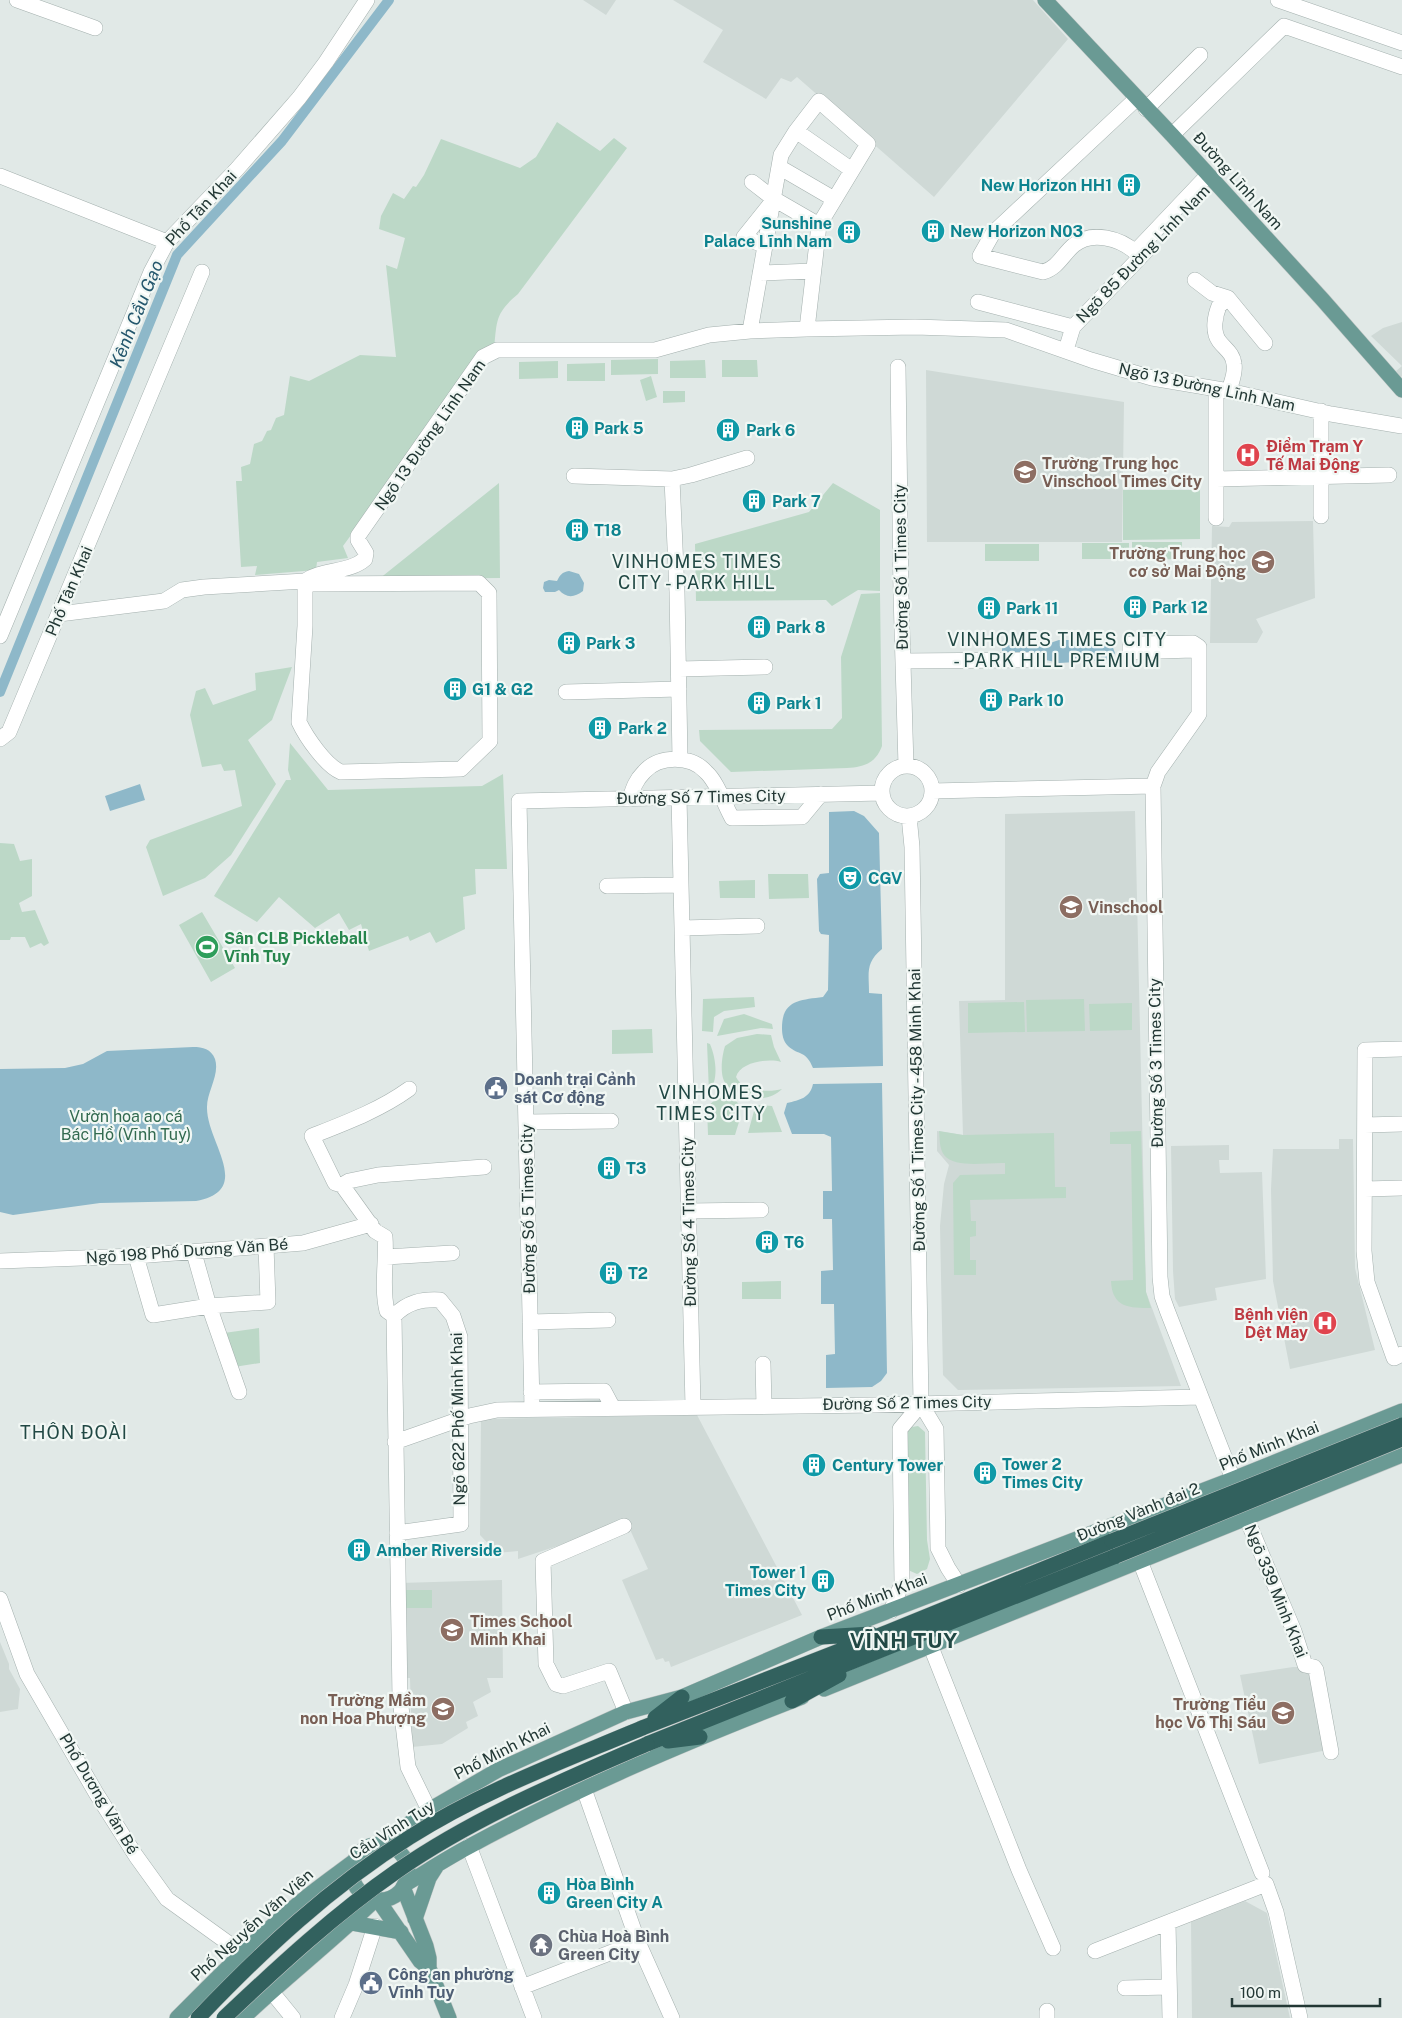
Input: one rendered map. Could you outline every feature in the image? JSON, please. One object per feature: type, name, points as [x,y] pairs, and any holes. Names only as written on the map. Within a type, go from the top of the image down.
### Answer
[{"type":"highway","name":"Đường Vành đai 2","points":[[1114,1548],[1402,1425]]},
{"type":"highway","name":"Đường Vành đai 2","points":[[1114,1548],[1402,1440]]},
{"type":"highway","points":[[224,2018],[294,1952],[397,1870],[513,1802],[894,1637],[1114,1548]]},
{"type":"highway","points":[[821,1637],[894,1637]]},
{"type":"highway","points":[[792,1701],[894,1637]]},
{"type":"highway","points":[[642,1728],[894,1637]]},
{"type":"highway","points":[[642,1728],[682,1698]]},
{"type":"highway","name":"Cầu Vĩnh Tuy","points":[[198,2018],[240,1974],[306,1914],[358,1871],[411,1836],[507,1785],[642,1728]]},
{"type":"highway","points":[[647,1744],[700,1737]]},
{"type":"main road","name":"Đường Lĩnh Nam","points":[[1045,0],[1322,298],[1402,390]]},
{"type":"main road","name":"Phố Minh Khai","points":[[379,1844],[429,1810],[498,1770],[626,1712],[682,1698],[821,1637],[1233,1479],[1402,1411]]},
{"type":"main road","points":[[449,2018],[429,1968],[426,1946],[404,1886],[408,1872],[406,1863],[396,1849],[379,1844],[370,1845],[362,1850],[353,1862],[351,1873],[355,1885],[361,1893],[369,1898],[377,1900],[388,1899],[396,1895],[404,1886],[469,1846],[584,1789],[700,1737],[931,1646],[1402,1455]]},
{"type":"main road","points":[[1233,1479],[1246,1517]]},
{"type":"main road","points":[[1178,1500],[1195,1538]]},
{"type":"main road","name":"Phố Nguyễn Văn Viên","points":[[177,2018],[242,1953],[304,1898],[353,1862]]},
{"type":"main road","points":[[415,1919],[429,1878],[436,1867]]},
{"type":"main road","points":[[243,2018],[270,1992],[377,1900]]},
{"type":"main road","points":[[377,1900],[420,1961],[429,1968]]},
{"type":"main road","points":[[352,1923],[401,1932]]},
{"type":"street","points":[[21,0],[95,28]]},
{"type":"street","name":"Phố Tân Khai","points":[[0,636],[151,272],[168,242],[237,169],[299,98],[326,62],[367,0]]},
{"type":"street","points":[[1278,0],[1402,43]]},
{"type":"street","points":[[1172,135],[1284,26],[1402,67]]},
{"type":"street","points":[[1200,55],[993,233],[980,256],[1043,272],[1052,270],[1076,243],[1090,238],[1103,237],[1118,241],[1128,245],[1136,252],[1210,179]]},
{"type":"street","points":[[750,331],[781,155],[796,131],[819,101],[868,144],[819,225],[807,328]]},
{"type":"street","points":[[796,131],[852,170]]},
{"type":"street","points":[[779,167],[834,199]]},
{"type":"street","points":[[0,176],[168,242]]},
{"type":"street","name":"Ngõ 85 Đường Lĩnh Nam","points":[[1066,350],[1072,327],[1210,179]]},
{"type":"street","points":[[752,182],[774,199],[819,225]]},
{"type":"street","points":[[765,246],[744,238],[774,199]]},
{"type":"street","points":[[760,273],[813,271]]},
{"type":"street","name":"Phố Tân Khai","points":[[0,739],[9,732],[202,272]]},
{"type":"street","points":[[1196,280],[1212,294],[1228,298],[1265,343]]},
{"type":"street","points":[[1216,518],[1216,479],[1223,390],[1235,367],[1230,353],[1218,340],[1215,329],[1218,306],[1228,298]]},
{"type":"street","name":"Ngõ 85 Đường Lĩnh Nam","points":[[978,302],[1072,327]]},
{"type":"street","name":"Ngõ 13 Đường Lĩnh Nam","points":[[305,581],[312,576],[349,567],[365,559],[366,553],[358,540],[358,536],[483,357],[496,350],[655,350],[708,335],[807,328],[915,327],[1006,330],[1152,378],[1223,390],[1402,426]]},
{"type":"street","name":"Đường Số 1 Times City","points":[[898,367],[902,661],[906,766]]},
{"type":"street","points":[[1321,411],[1321,516]]},
{"type":"street","points":[[574,476],[672,479],[747,458]]},
{"type":"street","points":[[1216,479],[1389,475]]},
{"type":"street","points":[[672,479],[679,668],[680,759]]},
{"type":"street","points":[[59,614],[164,601],[182,590],[204,587],[305,581],[312,584],[479,583],[490,593],[490,741],[461,769],[341,772],[333,769],[304,732],[299,722],[305,581]]},
{"type":"street","name":"Đường Số 3 Times City","points":[[1199,647],[1199,714],[1158,772],[1153,786],[1160,1282],[1167,1310],[1233,1479]]},
{"type":"street","points":[[902,661],[1031,660]]},
{"type":"street","points":[[679,668],[765,667]]},
{"type":"street","points":[[566,692],[679,689]]},
{"type":"street","points":[[630,799],[635,783],[645,770],[660,761],[680,759],[692,762],[705,770],[715,782],[732,818],[802,817],[821,794]]},
{"type":"street","points":[[906,766],[916,768],[925,773],[930,781],[932,791],[930,800],[925,808],[918,814],[910,816],[901,815],[888,807],[882,792],[889,774],[906,766]]},
{"type":"street","points":[[932,791],[1153,786]]},
{"type":"street","name":"Đường Số 7 Times City","points":[[519,801],[882,792]]},
{"type":"street","name":"Đường Số 4 Times City","points":[[679,797],[693,1407]]},
{"type":"street","name":"Đường Số 5 Times City","points":[[519,801],[532,1408]]},
{"type":"street","name":"Đường Số 1 Times City - 458 Minh Khai","points":[[910,816],[919,1172],[922,1404],[936,1429],[938,1548],[958,1585]]},
{"type":"street","points":[[606,886],[681,885]]},
{"type":"street","points":[[682,928],[757,926]]},
{"type":"street","points":[[1398,1356],[1367,1282],[1364,1251],[1365,1050],[1402,1049]]},
{"type":"street","points":[[409,1089],[398,1098],[312,1136],[335,1183],[342,1185],[375,1230],[385,1237],[385,1301],[387,1311],[394,1316],[400,1698],[408,1767],[429,1810]]},
{"type":"street","points":[[527,1122],[611,1121]]},
{"type":"street","points":[[1366,1125],[1402,1124]]},
{"type":"street","points":[[342,1185],[349,1181],[378,1175],[484,1167]]},
{"type":"street","points":[[1365,1189],[1402,1188]]},
{"type":"street","points":[[688,1211],[760,1210]]},
{"type":"street","name":"Ngõ 198 Phố Dương Văn Bé","points":[[0,1261],[194,1253],[266,1246],[303,1242],[371,1224]]},
{"type":"street","points":[[136,1256],[153,1314],[209,1306],[268,1302],[266,1246]]},
{"type":"street","points":[[194,1253],[209,1306],[239,1392]]},
{"type":"street","points":[[386,1257],[452,1254]]},
{"type":"street","name":"Ngõ 622 Phố Minh Khai","points":[[394,1316],[402,1307],[423,1299],[440,1300],[453,1316],[460,1337],[461,1524],[397,1533]]},
{"type":"street","points":[[530,1322],[608,1320]]},
{"type":"street","points":[[763,1364],[764,1406]]},
{"type":"street","points":[[531,1392],[604,1391],[613,1408]]},
{"type":"street","name":"Đường Số 2 Times City","points":[[395,1442],[485,1411],[532,1408],[922,1404],[1201,1396]]},
{"type":"street","points":[[891,1611],[902,1583],[900,1429],[922,1404]]},
{"type":"street","name":"Ngõ 339 Minh Khai","points":[[1246,1517],[1294,1631],[1305,1665],[1314,1667],[1316,1670],[1331,1752]]},
{"type":"street","points":[[624,1526],[543,1561],[546,1664],[552,1678],[556,1684],[563,1686],[609,1671],[626,1712]]},
{"type":"street","points":[[1140,1561],[1262,1872]]},
{"type":"street","name":"Phố Dương Văn Bé","points":[[0,1599],[28,1674],[96,1793],[131,1849],[167,1899],[242,1953]]},
{"type":"street","points":[[931,1646],[1019,1870],[1053,1948]]},
{"type":"street","points":[[584,1789],[638,1942],[672,2018]]},
{"type":"street","points":[[469,1846],[534,2018]]},
{"type":"street","points":[[1095,1951],[1266,1884],[1276,1912],[1300,2018]]},
{"type":"street","points":[[1168,1923],[1170,2018]]},
{"type":"street","points":[[342,2018],[356,1985],[375,1926]]},
{"type":"street","points":[[522,1987],[638,1942]]},
{"type":"street","points":[[1125,1988],[1170,1987]]},
{"type":"street","points":[[270,1992],[293,2018]]},
{"type":"shaded area","points":[[583,0],[616,0],[606,15]]},
{"type":"shaded area","points":[[673,0],[1033,0],[1068,39],[934,197],[797,77],[791,82],[781,78],[766,99],[703,62],[723,30]]},
{"type":"shaded area","points":[[1402,322],[1402,366],[1371,336],[1383,328]]},
{"type":"shaded area","points":[[1402,366],[1402,376],[1401,377],[1396,371]]},
{"type":"shaded area","name":"Trường Trung học Vinschool Times City","points":[[926,370],[1124,402],[1122,542],[927,542]]},
{"type":"shaded area","name":"Trường Trung học cơ sở Mai Động","points":[[1313,521],[1315,598],[1256,619],[1263,632],[1257,643],[1210,643],[1212,526],[1229,527],[1232,522]]},
{"type":"shaded area","points":[[1135,811],[1146,1292],[1181,1386],[958,1390],[943,1375],[940,1226],[944,1184],[949,1165],[937,1151],[937,1131],[963,1135],[959,1001],[1005,1000],[1005,814]]},
{"type":"shaded area","points":[[1339,1139],[1353,1139],[1355,1268],[1375,1350],[1290,1369],[1273,1281],[1271,1189],[1273,1149],[1339,1149]]},
{"type":"shaded area","points":[[1229,1145],[1229,1160],[1219,1160],[1220,1173],[1262,1172],[1266,1279],[1215,1288],[1217,1300],[1179,1307],[1175,1299],[1173,1271],[1171,1146]]},
{"type":"shaded area","points":[[697,1415],[802,1615],[671,1667],[669,1661],[665,1662],[663,1658],[656,1660],[622,1580],[648,1569],[627,1523],[518,1559],[518,1551],[497,1553],[480,1535],[481,1419]]},
{"type":"shaded area","name":"Times School Minh Khai","points":[[502,1580],[503,1678],[487,1678],[491,1692],[473,1702],[478,1716],[466,1722],[468,1728],[442,1744],[412,1747],[410,1678],[403,1678],[400,1583]]},
{"type":"shaded area","points":[[0,1642],[9,1664],[9,1669],[20,1689],[18,1709],[0,1712]]},
{"type":"shaded area","name":"Trường Tiểu học Võ Thị Sáu","points":[[1302,1667],[1309,1670],[1327,1750],[1259,1764],[1240,1675]]},
{"type":"shaded area","points":[[1245,1901],[1267,1913],[1290,2018],[1192,2018],[1191,1922]]},
{"type":"green space","points":[[557,122],[600,151],[614,138],[627,148],[518,294],[501,312],[498,318],[494,349],[482,356],[343,546],[348,558],[317,562],[316,570],[255,575],[257,566],[241,567],[236,481],[242,481],[241,467],[250,464],[254,444],[262,441],[267,431],[271,430],[276,418],[284,415],[290,376],[309,381],[360,355],[396,357],[386,265],[397,269],[405,238],[379,229],[381,216],[393,193],[404,199],[413,186],[416,187],[424,175],[441,139],[520,168],[536,157]]},
{"type":"green space","points":[[658,359],[658,374],[611,375],[611,360]]},
{"type":"green space","points":[[705,360],[706,378],[670,378],[670,361]]},
{"type":"green space","points":[[722,360],[757,360],[758,377],[722,377]]},
{"type":"green space","points":[[558,361],[558,378],[519,379],[519,362]]},
{"type":"green space","points":[[605,363],[605,381],[567,381],[567,364]]},
{"type":"green space","points":[[651,376],[657,397],[646,401],[640,380]]},
{"type":"green space","points":[[663,391],[685,391],[685,402],[663,403]]},
{"type":"green space","points":[[499,483],[500,578],[379,579]]},
{"type":"green space","points":[[833,483],[880,510],[880,591],[858,590],[832,606],[826,600],[696,601],[695,544],[809,512]]},
{"type":"green space","points":[[1123,490],[1200,490],[1200,539],[1123,540]]},
{"type":"green space","points":[[1132,542],[1182,542],[1182,559],[1132,560]]},
{"type":"green space","points":[[1082,543],[1129,543],[1129,559],[1082,559]]},
{"type":"green space","points":[[985,544],[1039,544],[1039,561],[985,561]]},
{"type":"green space","points":[[880,593],[882,746],[873,760],[859,767],[731,772],[700,741],[699,730],[832,729],[842,718],[841,657],[861,594]]},
{"type":"green space","points":[[292,667],[272,720],[248,740],[276,784],[231,855],[205,878],[163,896],[146,847],[150,840],[242,806],[235,770],[224,771],[221,764],[202,767],[190,715],[196,691],[205,688],[213,705],[256,690],[255,673]]},
{"type":"green space","points":[[290,743],[328,790],[482,786],[503,774],[507,869],[475,869],[476,894],[463,897],[465,929],[436,943],[430,932],[410,941],[408,936],[369,951],[361,924],[349,930],[339,913],[315,928],[279,897],[257,922],[214,896],[286,780],[291,780],[288,770]]},
{"type":"green space","points":[[0,843],[14,844],[20,861],[32,859],[32,896],[19,903],[22,912],[35,910],[49,943],[44,946],[41,943],[30,948],[25,937],[11,937],[10,940],[0,940]]},
{"type":"green space","points":[[768,874],[808,874],[809,898],[769,899]]},
{"type":"green space","points":[[755,880],[755,898],[720,898],[719,881]]},
{"type":"green space","name":"Sân CLB Pickleball Vĩnh Tuy","points":[[202,912],[235,968],[211,982],[179,925]]},
{"type":"green space","points":[[754,997],[755,1007],[724,1011],[714,1017],[713,1032],[702,1031],[703,999]]},
{"type":"green space","points":[[1084,999],[1085,1031],[1027,1032],[1026,1000]]},
{"type":"green space","points":[[1024,1002],[1025,1032],[968,1033],[968,1003]]},
{"type":"green space","points":[[1132,1003],[1132,1030],[1090,1031],[1089,1004]]},
{"type":"green space","points":[[744,1014],[772,1024],[773,1029],[761,1028],[717,1036],[724,1019]]},
{"type":"green space","points":[[652,1029],[653,1053],[612,1054],[612,1030]]},
{"type":"green space","points":[[757,1034],[771,1035],[781,1062],[756,1062],[743,1068],[736,1077],[739,1082],[756,1090],[770,1091],[782,1089],[766,1098],[753,1098],[741,1094],[730,1088],[722,1076],[722,1060],[725,1046],[737,1038]]},
{"type":"green space","points":[[707,1043],[710,1044],[716,1069],[714,1081],[709,1092]]},
{"type":"green space","points":[[717,1098],[734,1101],[741,1108],[740,1120],[735,1135],[708,1135],[707,1107]]},
{"type":"green space","points":[[759,1105],[772,1106],[782,1132],[748,1133],[754,1111]]},
{"type":"green space","points":[[939,1131],[963,1135],[1054,1133],[1055,1187],[1066,1187],[1066,1198],[970,1200],[971,1221],[976,1221],[976,1236],[970,1237],[970,1260],[976,1260],[976,1275],[954,1275],[953,1183],[960,1175],[1005,1174],[1005,1163],[973,1164],[956,1162],[949,1159],[941,1149]]},
{"type":"green space","points":[[1141,1131],[1146,1292],[1151,1308],[1136,1308],[1124,1305],[1115,1297],[1111,1281],[1133,1280],[1131,1144],[1110,1144],[1110,1132]]},
{"type":"green space","points":[[781,1281],[781,1299],[742,1299],[742,1282]]},
{"type":"green space","points":[[259,1328],[260,1363],[234,1367],[224,1333]]},
{"type":"green space","points":[[918,1426],[925,1432],[927,1540],[930,1559],[927,1569],[917,1574],[908,1570],[904,1551],[908,1431],[912,1427]]},
{"type":"green space","points":[[404,1590],[432,1590],[432,1608],[404,1608]]},
{"type":"water","points":[[569,571],[579,574],[584,583],[583,591],[570,596],[564,595],[559,590],[545,592],[543,588],[544,582],[549,580],[557,581],[562,574]]},
{"type":"water","points":[[1059,640],[1071,640],[1089,646],[1112,645],[1115,653],[1110,660],[1059,663],[1002,655],[1002,646],[1038,647]]},
{"type":"water","points":[[140,784],[145,800],[110,811],[105,796]]},
{"type":"water","points":[[854,811],[864,816],[879,833],[882,949],[870,964],[869,993],[882,994],[883,1066],[813,1068],[808,1058],[792,1049],[785,1042],[782,1033],[783,1019],[785,1012],[794,1003],[823,997],[828,990],[829,935],[821,934],[819,931],[817,879],[820,874],[829,873],[829,812]]},
{"type":"water","name":"Vườn hoa ao cá Bác Hồ (Vĩnh Tuy)","points":[[193,1047],[209,1051],[215,1059],[216,1065],[215,1077],[207,1107],[209,1121],[223,1163],[225,1176],[222,1187],[213,1195],[196,1201],[100,1203],[13,1215],[0,1212],[0,1069],[65,1068],[83,1064],[107,1051]]},
{"type":"water","points":[[882,1083],[887,1373],[881,1381],[872,1387],[826,1388],[826,1355],[835,1354],[834,1304],[821,1304],[821,1271],[833,1270],[832,1219],[823,1219],[823,1191],[832,1191],[831,1137],[824,1134],[792,1134],[784,1113],[787,1103],[807,1095],[812,1089],[813,1084]]},
{"type":"waterway","name":"Kênh Cầu Gạo","points":[[0,692],[177,255],[282,141],[389,0]]},
{"type":"place","name":"New Horizon HH1","points":[[1129,185]]},
{"type":"place","name":"New Horizon N03","points":[[933,231]]},
{"type":"place","name":"Sunshine Palace Lĩnh Nam","points":[[849,232]]},
{"type":"place","name":"Park 5","points":[[577,428]]},
{"type":"place","name":"Park 6","points":[[728,430]]},
{"type":"place","name":"Điểm Trạm Y Tế Mai Động","points":[[1248,455]]},
{"type":"place","name":"Trường Trung học Vinschool Times City","points":[[1025,472]]},
{"type":"place","name":"Park 7","points":[[754,501]]},
{"type":"place","name":"T18","points":[[577,530]]},
{"type":"place","name":"Trường Trung học cơ sở Mai Động","points":[[1263,562]]},
{"type":"place","name":"Park 12","points":[[1135,607]]},
{"type":"place","name":"Park 11","points":[[989,608]]},
{"type":"place","name":"Park 8","points":[[759,627]]},
{"type":"place","name":"Park 3","points":[[569,643]]},
{"type":"place","name":"G1 & G2","points":[[455,689]]},
{"type":"place","name":"Park 10","points":[[991,700]]},
{"type":"place","name":"Park 1","points":[[759,703]]},
{"type":"place","name":"Park 2","points":[[600,728]]},
{"type":"place","name":"CGV","points":[[850,878]]},
{"type":"place","name":"Vinschool","points":[[1071,907]]},
{"type":"place","name":"Sân CLB Pickleball Vĩnh Tuy","points":[[207,947]]},
{"type":"place","name":"Doanh trại Cảnh sát Cơ động","points":[[496,1088]]},
{"type":"place","name":"T3","points":[[609,1168]]},
{"type":"place","name":"T6","points":[[767,1242]]},
{"type":"place","name":"T2","points":[[611,1273]]},
{"type":"place","name":"Bệnh viện Dệt May","points":[[1325,1323]]},
{"type":"place","name":"Century Tower","points":[[814,1465]]},
{"type":"place","name":"Tower 2 Times City","points":[[985,1473]]},
{"type":"place","name":"Amber Riverside","points":[[359,1550]]},
{"type":"place","name":"Tower 1 Times City","points":[[823,1581]]},
{"type":"place","name":"Times School Minh Khai","points":[[452,1630]]},
{"type":"place","name":"Trường Mầm non Hoa Phượng","points":[[443,1709]]},
{"type":"place","name":"Trường Tiểu học Võ Thị Sáu","points":[[1283,1713]]},
{"type":"place","name":"Hòa Bình Green City A","points":[[549,1893]]},
{"type":"place","name":"Chùa Hoà Bình Green City","points":[[541,1945]]},
{"type":"place","name":"Công an phường Vĩnh Tuy","points":[[371,1983]]},
{"type":"district","name":"VINHOMES TIMES CITY - PARK HILL","points":[[697,571]]},
{"type":"district","name":"VINHOMES TIMES CITY - PARK HILL PREMIUM","points":[[1057,649]]},
{"type":"district","name":"VINHOMES TIMES CITY","points":[[711,1102]]},
{"type":"district","name":"THÔN ĐOÀI","points":[[74,1432]]},
{"type":"district","name":"VĨNH TUY","points":[[904,1640]]}]
